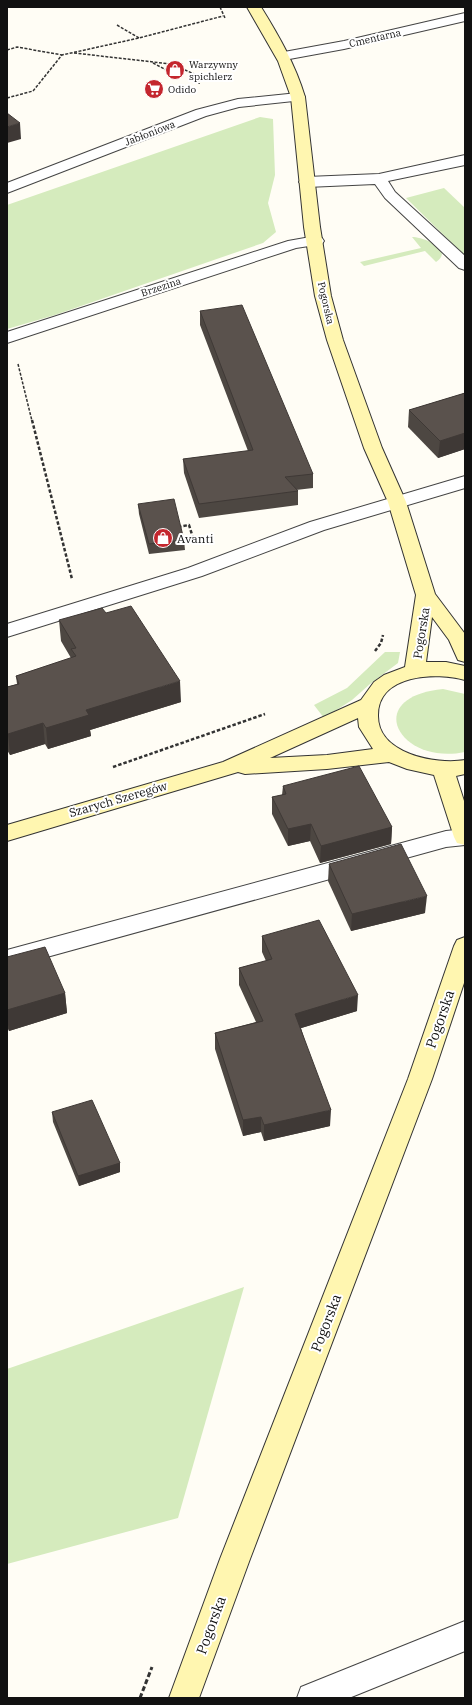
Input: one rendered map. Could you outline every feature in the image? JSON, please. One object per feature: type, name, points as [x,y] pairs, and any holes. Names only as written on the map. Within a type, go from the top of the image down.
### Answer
[{"type":"street","name":"Pogorska","points":[[254,7],[284,56],[298,97],[307,182],[323,296],[335,340],[373,448],[397,502],[426,595],[458,639],[465,655]]},
{"type":"street","name":"Cmentarna","points":[[284,56],[465,17]]},
{"type":"street","name":"Jabłoniowa","points":[[7,188],[201,113],[238,103],[298,97]]},
{"type":"street","points":[[307,182],[379,179],[465,160]]},
{"type":"street","points":[[379,179],[390,195],[465,264]]},
{"type":"street","name":"Brzezina","points":[[9,337],[294,244],[316,241]]},
{"type":"street","points":[[7,630],[195,572],[317,526],[465,482]]},
{"type":"street","name":"Pogorska","points":[[415,670],[418,641],[426,595]]},
{"type":"street","points":[[465,673],[439,668],[415,670],[401,674],[386,682],[375,693],[368,705],[367,718],[371,732],[380,744],[392,754],[408,762],[425,767],[443,769],[465,767]]},
{"type":"street","name":"Szarych Szeregów","points":[[7,833],[230,767],[309,734],[368,705]]},
{"type":"street","name":"Szarych Szeregów","points":[[230,767],[327,762],[392,754]]},
{"type":"street","points":[[7,959],[446,839],[465,837],[443,769]]},
{"type":"street","name":"Pogorska","points":[[184,1698],[240,1544],[417,1087],[465,946]]},
{"type":"street","points":[[312,1698],[465,1636]]},
{"type":"path","points":[[7,50],[17,47],[62,55],[139,38],[223,16]]},
{"type":"path","points":[[117,25],[139,38]]},
{"type":"path","points":[[72,52],[172,64],[199,76]]},
{"type":"path","points":[[7,98],[33,91],[62,55]]},
{"type":"path","points":[[153,62],[176,75]]},
{"type":"path","points":[[9,337],[79,608]]},
{"type":"path","points":[[373,653],[381,643],[384,632]]},
{"type":"path","points":[[108,768],[268,713]]},
{"type":"green space","points":[[260,117],[273,119],[275,175],[268,203],[276,232],[263,243],[55,315],[7,329],[7,205]]},
{"type":"green space","points":[[444,188],[465,208],[465,256],[406,198]]},
{"type":"green space","points":[[412,237],[429,241],[440,248],[442,253],[441,257],[436,262],[425,251],[364,266],[360,262],[421,248]]},
{"type":"green space","points":[[385,652],[400,652],[398,663],[352,700],[324,718],[314,705],[347,688]]},
{"type":"green space","points":[[443,689],[465,694],[465,752],[442,754],[422,749],[407,740],[398,729],[397,716],[403,704],[418,695]]},
{"type":"green space","points":[[244,1287],[178,1518],[7,1564],[7,1369]]},
{"type":"building","points":[[7,113],[20,123],[7,127]]},
{"type":"building","points":[[242,305],[313,474],[285,477],[298,491],[199,504],[183,459],[253,450],[200,311]]},
{"type":"building","points":[[465,393],[465,433],[440,441],[409,410]]},
{"type":"building","name":"Avanti","points":[[174,499],[184,540],[149,544],[138,504]]},
{"type":"building","points":[[131,606],[180,681],[86,710],[89,715],[46,728],[43,723],[8,734],[7,687],[19,684],[16,676],[76,656],[71,649],[76,648],[59,620],[102,608],[106,613]]},
{"type":"building","points":[[359,766],[392,827],[321,846],[311,824],[288,829],[272,797],[286,794],[283,786]]},
{"type":"building","points":[[401,844],[427,896],[352,914],[329,864]]},
{"type":"building","points":[[319,920],[358,995],[295,1014],[331,1110],[264,1125],[261,1117],[243,1120],[215,1033],[263,1021],[239,968],[272,959],[262,936]]},
{"type":"building","points":[[45,947],[65,993],[7,1010],[7,957]]},
{"type":"building","points":[[92,1100],[120,1163],[78,1176],[52,1112]]},
{"type":"place","name":"Warzywny spichlerz","points":[[175,70]]},
{"type":"place","name":"Odido","points":[[154,89]]},
{"type":"place","name":"Avanti","points":[[163,538]]}]
